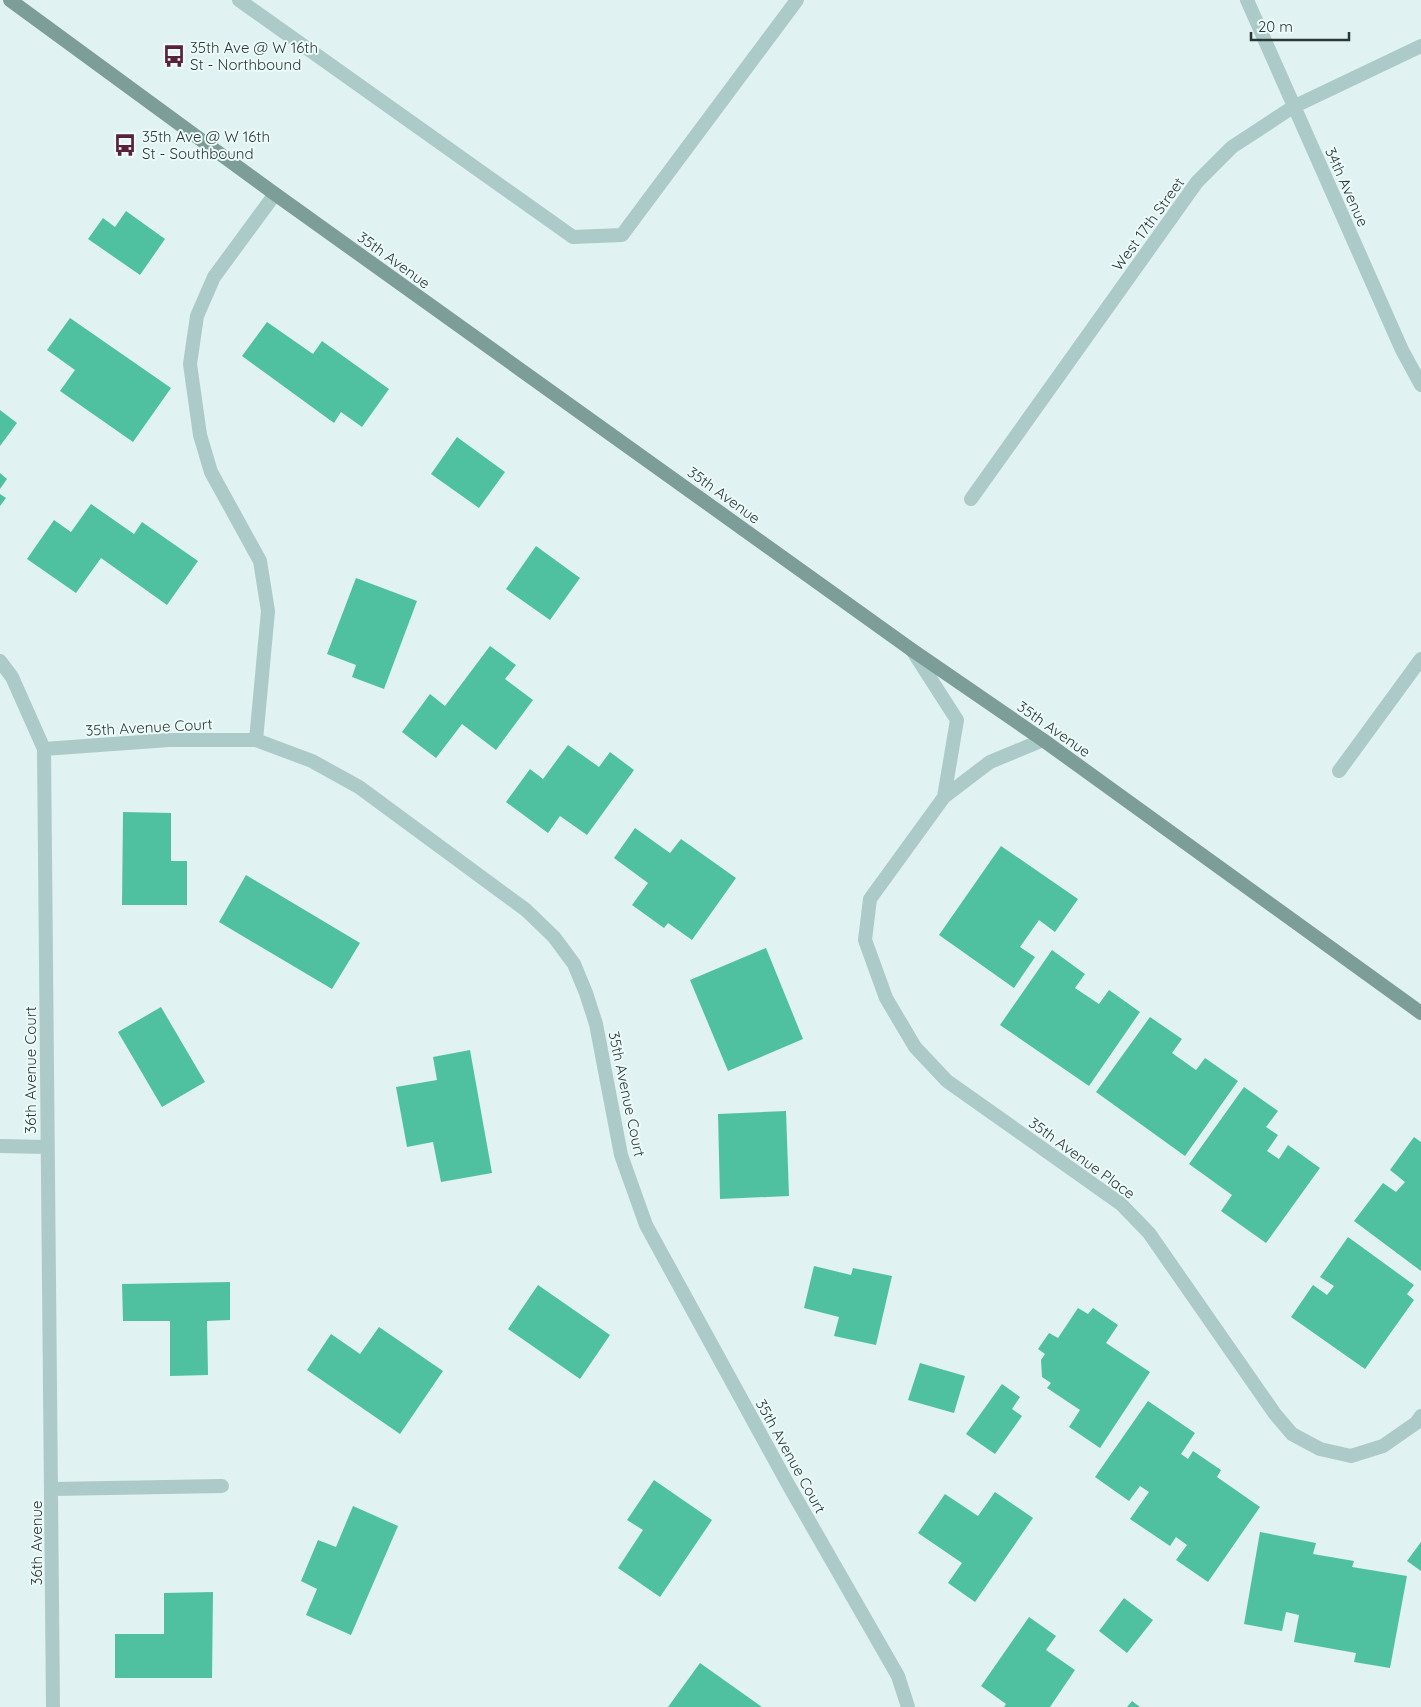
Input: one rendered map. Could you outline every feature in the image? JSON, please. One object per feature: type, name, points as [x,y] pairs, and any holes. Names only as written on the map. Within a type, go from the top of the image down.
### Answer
[{"type":"main road","name":"35th Avenue","points":[[10,0],[275,194],[912,650],[1043,740],[1421,1013]]},
{"type":"street","points":[[239,0],[573,237],[622,235],[797,0]]},
{"type":"street","name":"34th Avenue","points":[[1247,0],[1402,350],[1421,385]]},
{"type":"street","name":"West 17th Street","points":[[971,499],[1197,182],[1232,146],[1293,107],[1421,46]]},
{"type":"street","points":[[256,740],[268,611],[260,562],[212,472],[200,435],[190,364],[196,316],[214,277],[275,194]]},
{"type":"street","points":[[912,650],[957,720],[944,797]]},
{"type":"street","points":[[1338,771],[1421,659]]},
{"type":"street","name":"36th Avenue Court","points":[[0,661],[12,677],[44,749],[46,1147],[52,1489]]},
{"type":"street","name":"35th Avenue Court","points":[[44,749],[169,740],[256,740],[312,761],[359,787],[526,910],[554,937],[574,964],[596,1024],[621,1155],[646,1225],[789,1486],[898,1676],[908,1707]]},
{"type":"street","points":[[944,797],[990,762],[1043,740]]},
{"type":"street","name":"35th Avenue Place","points":[[944,797],[870,898],[865,940],[886,998],[915,1047],[948,1081],[1121,1204],[1149,1233],[1275,1414],[1292,1434],[1320,1449],[1351,1456],[1383,1446],[1416,1424],[1421,1416]]},
{"type":"street","points":[[0,1146],[46,1147]]},
{"type":"street","name":"36th Avenue","points":[[53,1707],[51,1655],[52,1489],[222,1486]]},
{"type":"building","points":[[126,211],[165,239],[140,275],[88,239],[103,218],[115,227]]},
{"type":"building","points":[[70,318],[171,388],[133,442],[60,391],[75,370],[47,350]]},
{"type":"building","points":[[267,322],[313,354],[322,341],[389,389],[362,427],[341,412],[334,423],[242,356]]},
{"type":"building","points":[[0,410],[17,423],[0,446]]},
{"type":"building","points":[[457,437],[505,472],[479,508],[431,474]]},
{"type":"building","points":[[0,473],[7,479],[0,489]]},
{"type":"building","points":[[0,494],[6,498],[0,506]]},
{"type":"building","points":[[91,504],[134,534],[142,522],[198,561],[167,605],[101,558],[76,593],[27,559],[54,520],[71,532]]},
{"type":"building","points":[[536,546],[580,578],[550,620],[506,589]]},
{"type":"building","points":[[356,578],[417,601],[384,689],[352,677],[356,665],[327,654]]},
{"type":"building","points":[[490,646],[516,665],[505,679],[533,700],[496,750],[462,724],[436,758],[402,732],[430,694],[445,706]]},
{"type":"building","points":[[568,745],[599,767],[610,752],[634,770],[587,835],[560,816],[548,833],[506,802],[530,769],[543,779]]},
{"type":"building","points":[[123,812],[171,813],[171,861],[187,861],[187,905],[122,905]]},
{"type":"building","points":[[635,828],[670,853],[681,839],[736,878],[692,940],[668,923],[664,928],[632,905],[648,883],[614,858]]},
{"type":"building","points":[[1001,846],[1078,899],[1055,932],[1039,920],[1020,947],[1035,957],[1014,988],[939,935]]},
{"type":"building","points":[[246,875],[360,943],[332,989],[219,922]]},
{"type":"building","points":[[766,948],[803,1039],[728,1071],[690,980]]},
{"type":"building","points":[[1052,950],[1085,974],[1075,988],[1099,1004],[1109,990],[1140,1012],[1089,1086],[1000,1025]]},
{"type":"building","points":[[161,1007],[205,1082],[162,1107],[118,1032]]},
{"type":"building","points":[[1150,1017],[1182,1039],[1172,1053],[1196,1070],[1205,1058],[1238,1081],[1185,1156],[1096,1092]]},
{"type":"building","points":[[470,1050],[492,1173],[441,1182],[433,1142],[407,1147],[396,1087],[437,1080],[433,1057]]},
{"type":"building","points":[[1244,1087],[1278,1111],[1266,1127],[1278,1135],[1267,1151],[1279,1159],[1288,1145],[1320,1168],[1266,1243],[1221,1211],[1232,1195],[1189,1164]]},
{"type":"building","points":[[786,1111],[789,1196],[720,1199],[718,1114]]},
{"type":"building","points":[[1414,1137],[1421,1142],[1421,1271],[1354,1221],[1383,1183],[1396,1192],[1405,1182],[1390,1170]]},
{"type":"building","points":[[1348,1237],[1414,1285],[1407,1294],[1414,1300],[1365,1369],[1291,1317],[1313,1285],[1327,1295],[1334,1286],[1320,1277]]},
{"type":"building","points":[[814,1266],[851,1275],[853,1268],[892,1276],[876,1345],[834,1336],[839,1317],[804,1308]]},
{"type":"building","points":[[230,1282],[230,1320],[207,1321],[208,1375],[170,1376],[170,1321],[123,1321],[122,1284]]},
{"type":"building","points":[[538,1285],[610,1335],[580,1379],[508,1329]]},
{"type":"building","points":[[1078,1308],[1088,1314],[1093,1308],[1118,1325],[1106,1343],[1150,1372],[1100,1448],[1069,1427],[1080,1410],[1047,1388],[1051,1383],[1042,1377],[1041,1360],[1045,1354],[1038,1349],[1049,1333],[1058,1338]]},
{"type":"building","points":[[379,1327],[443,1371],[400,1434],[307,1370],[331,1334],[360,1354]]},
{"type":"building","points":[[920,1363],[965,1376],[954,1413],[908,1400]]},
{"type":"building","points":[[1002,1384],[1020,1397],[1012,1409],[1022,1416],[995,1454],[966,1434]]},
{"type":"building","points":[[1148,1401],[1195,1433],[1181,1454],[1188,1459],[1193,1451],[1221,1470],[1217,1477],[1260,1507],[1208,1582],[1176,1560],[1187,1545],[1176,1537],[1170,1546],[1130,1519],[1149,1492],[1140,1486],[1129,1501],[1095,1477]]},
{"type":"building","points":[[654,1480],[712,1520],[660,1597],[618,1568],[643,1530],[627,1520]]},
{"type":"building","points":[[995,1492],[1033,1518],[975,1602],[948,1583],[962,1563],[918,1533],[945,1494],[978,1516]]},
{"type":"building","points":[[353,1506],[398,1526],[351,1635],[306,1615],[317,1589],[301,1581],[318,1540],[336,1547]]},
{"type":"building","points":[[1260,1532],[1316,1543],[1313,1554],[1354,1561],[1352,1567],[1407,1576],[1390,1668],[1354,1662],[1356,1653],[1294,1642],[1299,1615],[1286,1612],[1282,1631],[1244,1624]]},
{"type":"building","points":[[1421,1542],[1421,1571],[1407,1561]]},
{"type":"building","points":[[213,1592],[212,1678],[115,1678],[115,1634],[164,1634],[164,1593]]},
{"type":"building","points":[[1124,1598],[1153,1620],[1127,1653],[1099,1631]]},
{"type":"building","points":[[1029,1617],[1056,1636],[1046,1650],[1075,1670],[1050,1707],[1004,1707],[1006,1704],[981,1686]]},
{"type":"building","points":[[700,1663],[762,1707],[668,1707]]},
{"type":"building","points":[[1132,1701],[1140,1707],[1127,1707]]},
{"type":"place","name":"35th Ave @ W 16th St - Northbound","points":[[174,56]]},
{"type":"place","name":"35th Ave @ W 16th St - Southbound","points":[[125,145]]}]
